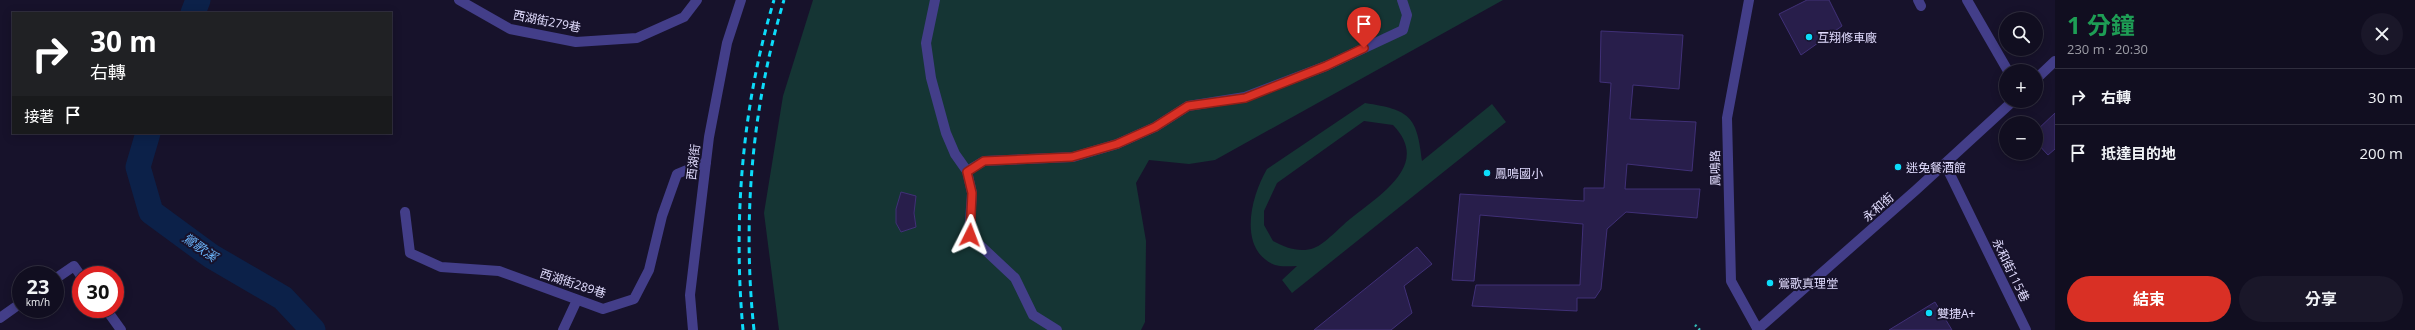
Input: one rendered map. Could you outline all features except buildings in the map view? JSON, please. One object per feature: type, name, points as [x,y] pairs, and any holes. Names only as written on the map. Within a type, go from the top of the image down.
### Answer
[{"type":"street","name":"西湖街279巷","points":[[459,0],[510,29],[576,42],[637,38],[684,17],[697,0]]},
{"type":"street","name":"西湖街","points":[[693,330],[690,295],[706,162],[727,43],[741,0]]},
{"type":"street","points":[[935,0],[926,43],[931,78],[946,133],[955,154],[967,172],[972,193],[970,235],[1015,278],[1033,315],[1057,330]]},
{"type":"street","points":[[967,172],[984,161],[1072,157],[1117,144],[1148,130],[1188,106],[1245,98],[1326,66],[1403,30],[1407,15],[1402,0]]},
{"type":"street","name":"鳳鳴路","points":[[1749,0],[1727,118],[1731,281],[1757,330]]},
{"type":"street","points":[[1967,0],[2004,64]]},
{"type":"street","points":[[2043,73],[2055,61]]},
{"type":"street","name":"永和街","points":[[1757,330],[1945,164],[2005,108]]},
{"type":"street","name":"西湖街289巷","points":[[404,212],[410,253],[441,267],[499,271],[603,309],[634,299],[649,270],[662,216],[677,174],[706,162]]},
{"type":"street","name":"永和街115巷","points":[[1945,164],[2026,330]]},
{"type":"street","points":[[563,330],[577,300]]},
{"type":"street","points":[[0,318],[12,309]]},
{"type":"street","points":[[112,318],[121,330]]},
{"type":"path","points":[[1695,325],[1700,330]]},
{"type":"green space","points":[[813,0],[1503,0],[1215,160],[1189,164],[1149,160],[1136,183],[1146,241],[1145,322],[1141,330],[779,330],[764,213],[783,96]]},
{"type":"green space","points":[[1365,103],[1392,109],[1408,118],[1414,125],[1417,134],[1422,161],[1492,104],[1506,122],[1292,293],[1282,280],[1297,266],[1277,266],[1263,258],[1255,247],[1252,235],[1252,207],[1261,180],[1267,169]],"holes":[[[1364,121],[1393,125],[1404,140],[1407,153],[1404,166],[1397,178],[1387,189],[1346,222],[1328,239],[1314,248],[1298,250],[1283,246],[1273,241],[1264,225],[1264,211],[1277,183]]]},
{"type":"waterway","name":"鶯歌溪","points":[[193,12],[198,0]]},
{"type":"waterway","name":"鶯歌溪","points":[[148,134],[138,167],[151,212],[211,256],[283,298],[313,330]]},
{"type":"railway","points":[[743,330],[739,247],[743,164],[747,122],[754,81],[774,0]]},
{"type":"railway","points":[[754,330],[749,247],[752,163],[764,81],[784,0]]},
{"type":"place","name":"互翔修車廠","points":[[1809,37]]},
{"type":"place","name":"迷兔餐酒館","points":[[1898,167]]},
{"type":"place","name":"鳳鳴國小","points":[[1487,173]]},
{"type":"place","name":"鶯歌真理堂","points":[[1770,283]]},
{"type":"place","name":"雙捷A+","points":[[1929,313]]},
{"type":"route","points":[[970,235],[972,193],[967,172],[984,161],[1072,157],[1117,144],[1155,127],[1188,106],[1245,98],[1326,66],[1364,48]]}]
